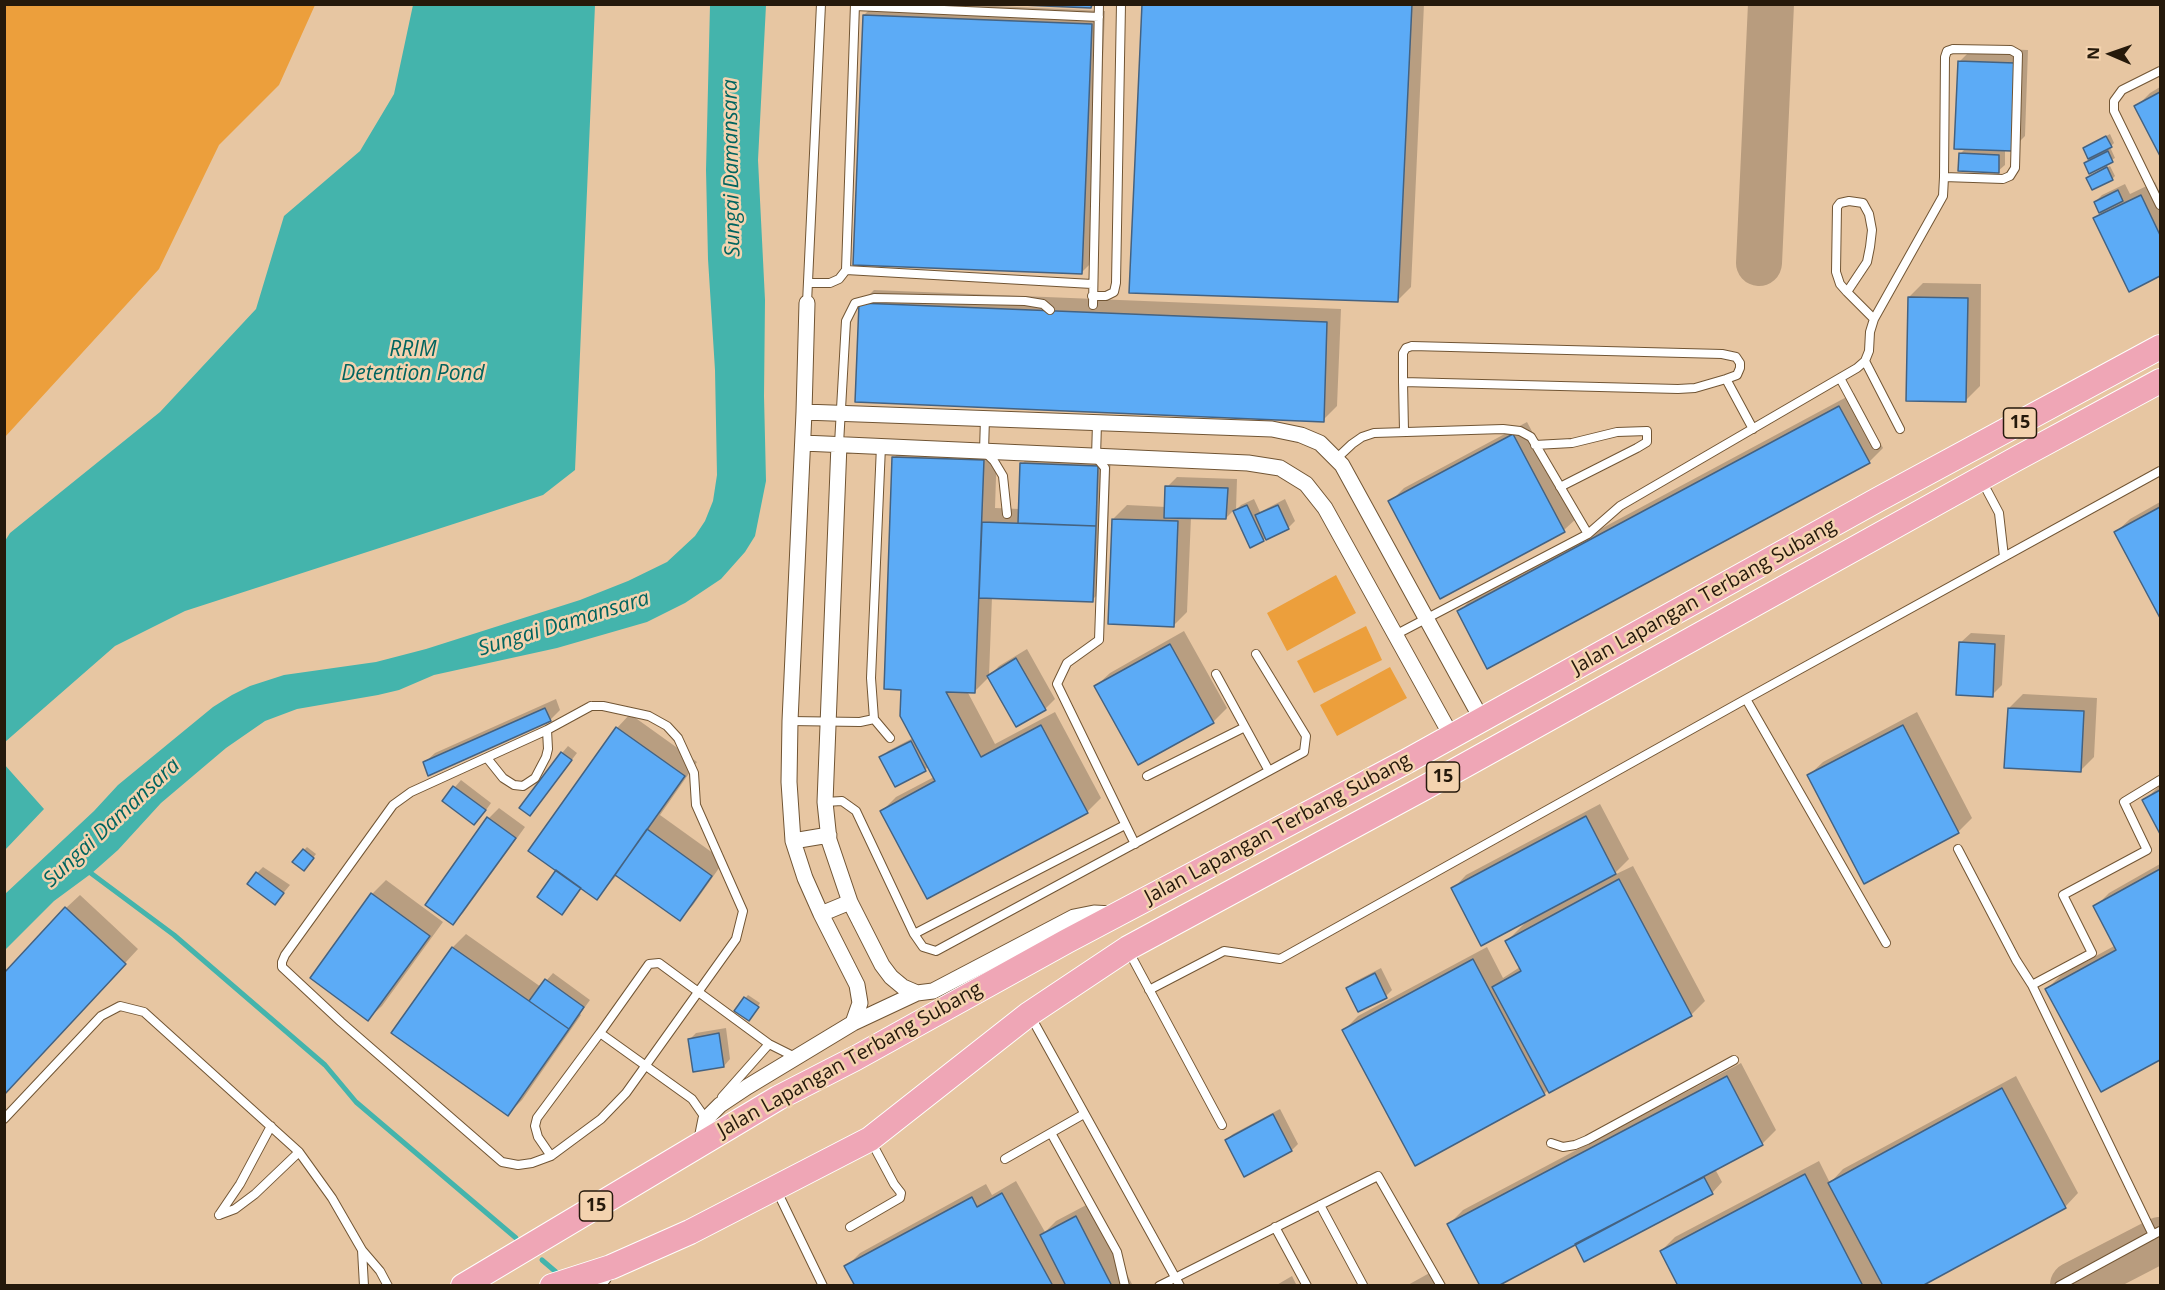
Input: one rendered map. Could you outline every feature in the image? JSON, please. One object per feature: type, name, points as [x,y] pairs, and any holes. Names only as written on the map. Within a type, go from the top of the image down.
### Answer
[{"type":"main road","name":"Jalan Lapangan Terbang Subang","points":[[463,1286],[778,1098],[856,1058],[1117,914],[1452,737],[1880,499],[2160,347]]},
{"type":"main road","name":"Jalan Lapangan Terbang Subang","points":[[552,1286],[606,1276],[870,1139],[1029,1014],[1128,948],[1424,788],[2160,381]]},
{"type":"street","points":[[807,303],[789,782],[794,841],[805,878],[857,985],[860,1003],[853,1023]]},
{"type":"street","points":[[804,412],[1272,429],[1301,435],[1320,443],[1342,465],[1482,720]]},
{"type":"street","points":[[803,443],[1248,463],[1280,468],[1306,484],[1325,508],[1452,737]]},
{"type":"street","points":[[839,444],[825,802],[829,835],[850,902],[886,971],[903,987],[917,993]]},
{"type":"street","points":[[794,841],[829,835]]},
{"type":"street","points":[[821,914],[850,902]]},
{"type":"street","points":[[701,1144],[704,1116],[747,1087],[853,1023],[917,993],[933,991],[1074,917],[1094,913],[1117,914]]},
{"type":"lane","points":[[807,303],[821,4]]},
{"type":"lane","points":[[1093,304],[1099,4]]},
{"type":"lane","points":[[1092,296],[1106,296],[1114,292],[1116,283],[1120,4]]},
{"type":"lane","points":[[808,283],[830,283],[840,279],[846,270],[855,5],[1098,17]]},
{"type":"lane","points":[[1395,635],[1588,534],[1620,506],[1840,378],[1865,361],[1869,351],[1870,332],[1874,319],[1943,196],[1945,57],[1947,51],[1953,49],[2011,50],[2018,54],[2019,58],[2015,168],[2010,176],[2003,179],[1944,177]]},
{"type":"lane","points":[[2160,71],[2122,90],[2114,101],[2114,111],[2160,205]]},
{"type":"lane","points":[[1847,292],[1862,272],[1869,254],[1872,230],[1869,214],[1863,202],[1849,201],[1840,203],[1837,207],[1836,273],[1840,284],[1847,292],[1874,319]]},
{"type":"lane","points":[[846,270],[1092,284]]},
{"type":"lane","points":[[839,444],[846,321],[855,303],[874,298],[1025,301],[1043,304],[1050,310]]},
{"type":"lane","points":[[1403,382],[1678,389],[1695,388],[1726,379],[1737,375],[1740,368],[1738,359],[1731,355],[1412,346],[1406,348],[1403,353],[1403,382],[1404,431]]},
{"type":"lane","points":[[1865,361],[1900,429]]},
{"type":"lane","points":[[1840,378],[1876,445]]},
{"type":"lane","points":[[1726,379],[1753,429]]},
{"type":"lane","points":[[985,418],[984,451],[994,461],[1003,476],[1006,514]]},
{"type":"lane","points":[[1097,423],[1096,457],[1105,468],[1099,640],[1067,663],[1057,684],[1135,844]]},
{"type":"lane","points":[[1336,459],[1362,437],[1374,433],[1514,429],[1527,434],[1535,445],[1588,534]]},
{"type":"lane","points":[[1535,445],[1572,443],[1617,432],[1647,431],[1647,442],[1560,487]]},
{"type":"lane","points":[[881,446],[872,678],[874,719],[890,738]]},
{"type":"lane","points":[[1149,990],[1224,951],[1280,959],[2160,471]]},
{"type":"lane","points":[[1981,478],[1999,513],[2004,557]]},
{"type":"lane","points":[[825,802],[842,801],[856,811],[914,934],[923,946],[936,951],[1304,752],[1306,736],[1256,654]]},
{"type":"lane","points":[[1216,674],[1269,771]]},
{"type":"lane","points":[[1746,699],[1886,943]]},
{"type":"lane","points":[[591,706],[603,706],[649,716],[667,726],[678,738],[694,773],[696,805],[743,911],[736,939],[626,1093],[601,1119],[551,1156],[518,1165],[502,1162],[341,1022],[282,967],[285,955],[393,806],[411,792],[547,730],[591,706]]},
{"type":"lane","points":[[790,721],[860,722],[874,719]]},
{"type":"lane","points":[[1147,776],[1245,726]]},
{"type":"lane","points":[[487,758],[503,778],[514,785],[523,786],[535,778],[546,757],[547,730]]},
{"type":"lane","points":[[2032,985],[2092,953],[2063,895],[2148,850],[2124,802],[2160,780]]},
{"type":"lane","points":[[914,934],[1125,825]]},
{"type":"lane","points":[[1958,849],[2016,960],[2032,985],[2157,1233],[2059,1286]]},
{"type":"lane","points":[[1128,948],[1222,1125]]},
{"type":"lane","points":[[551,1156],[538,1137],[535,1126],[537,1118],[649,964],[659,963],[769,1044],[796,1058]]},
{"type":"lane","points":[[4,1119],[101,1016],[120,1006],[144,1012],[299,1152],[332,1198],[362,1250],[380,1271],[388,1286]]},
{"type":"lane","points":[[1029,1014],[1180,1286]]},
{"type":"lane","points":[[600,1033],[692,1099],[704,1116],[769,1044]]},
{"type":"lane","points":[[1551,1143],[1563,1147],[1575,1146],[1734,1060]]},
{"type":"lane","points":[[1005,1159],[1084,1114]]},
{"type":"lane","points":[[271,1126],[240,1184],[219,1215],[235,1209],[255,1194],[299,1152]]},
{"type":"lane","points":[[1051,1133],[1117,1252],[1125,1286]]},
{"type":"lane","points":[[850,1227],[900,1198],[901,1193],[870,1139]]},
{"type":"lane","points":[[1159,1286],[1378,1176],[1441,1286]]},
{"type":"lane","points":[[775,1188],[822,1285]]},
{"type":"lane","points":[[1320,1205],[1363,1285]]},
{"type":"lane","points":[[1275,1227],[1307,1286]]},
{"type":"lane","points":[[362,1250],[364,1286]]},
{"type":"shaded area","points":[[5,4],[315,5],[279,85],[219,145],[159,269],[5,437]]},
{"type":"shaded area","points":[[1336,575],[1356,613],[1287,651],[1267,613]]},
{"type":"shaded area","points":[[1366,626],[1382,660],[1314,693],[1297,661]]},
{"type":"shaded area","points":[[1390,667],[1407,698],[1337,736],[1320,705]]},
{"type":"water","name":"RRIM Detention Pond","points":[[413,5],[595,5],[575,470],[543,495],[185,611],[115,646],[5,742],[5,541],[10,533],[160,412],[256,309],[284,216],[360,151],[394,94]]},
{"type":"water","name":"Sungai Damansara","points":[[710,5],[766,5],[758,160],[765,300],[766,481],[755,536],[745,552],[721,579],[685,603],[647,622],[557,648],[434,675],[399,690],[297,709],[265,721],[226,748],[161,803],[118,850],[54,901],[5,950],[5,894],[94,811],[118,785],[213,707],[232,695],[250,686],[284,675],[376,662],[426,649],[580,600],[628,581],[667,562],[695,536],[705,521],[713,501],[717,475],[706,170]]},
{"type":"water","points":[[4,764],[44,809],[5,850],[4,850]]},
{"type":"building","points":[[999,4],[1092,4],[1091,8]]},
{"type":"building","points":[[1142,4],[1412,4],[1398,302],[1129,293]]},
{"type":"building","points":[[863,15],[1092,24],[1082,274],[853,265]]},
{"type":"building","points":[[1958,61],[2015,63],[2012,151],[1954,149]]},
{"type":"building","points":[[2160,92],[2160,156],[2134,106]]},
{"type":"building","points":[[2106,136],[2112,147],[2088,159],[2083,148]]},
{"type":"building","points":[[2108,151],[2113,162],[2089,174],[2084,163]]},
{"type":"building","points":[[1959,153],[1999,155],[1999,173],[1958,171]]},
{"type":"building","points":[[2107,167],[2113,180],[2092,190],[2086,178]]},
{"type":"building","points":[[2118,190],[2123,201],[2099,213],[2094,202]]},
{"type":"building","points":[[2141,195],[2160,235],[2160,276],[2129,292],[2093,218]]},
{"type":"building","points":[[1908,297],[1968,298],[1966,402],[1906,401]]},
{"type":"building","points":[[859,303],[1327,322],[1324,422],[855,402]]},
{"type":"building","points":[[1839,406],[1870,463],[1487,669],[1457,611]]},
{"type":"building","points":[[1513,434],[1565,532],[1440,599],[1388,501]]},
{"type":"building","points":[[892,457],[984,460],[975,693],[946,692],[981,757],[1041,725],[1088,813],[927,899],[880,811],[935,781],[900,716],[901,690],[884,689]]},
{"type":"building","points":[[1020,463],[1098,466],[1096,526],[1018,523]]},
{"type":"building","points":[[1165,486],[1228,488],[1226,519],[1164,518]]},
{"type":"building","points":[[1247,505],[1264,541],[1250,548],[1233,511]]},
{"type":"building","points":[[1278,505],[1289,529],[1266,540],[1255,515]]},
{"type":"building","points":[[2160,507],[2160,618],[2114,532]]},
{"type":"building","points":[[1112,519],[1178,521],[1174,627],[1108,624]]},
{"type":"building","points":[[982,522],[1096,526],[1093,602],[979,598]]},
{"type":"building","points":[[1959,642],[1995,644],[1993,697],[1956,695]]},
{"type":"building","points":[[1170,644],[1214,723],[1138,765],[1094,686]]},
{"type":"building","points":[[1016,658],[1046,710],[1016,727],[987,676]]},
{"type":"building","points":[[545,708],[551,721],[428,776],[423,762]]},
{"type":"building","points":[[2008,708],[2084,711],[2081,772],[2004,768]]},
{"type":"building","points":[[1903,725],[1959,833],[1864,884],[1807,775]]},
{"type":"building","points":[[616,727],[685,776],[597,900],[528,851]]},
{"type":"building","points":[[911,741],[926,771],[895,787],[879,757]]},
{"type":"building","points":[[561,752],[572,760],[530,816],[519,808]]},
{"type":"building","points":[[453,786],[486,810],[474,825],[442,801]]},
{"type":"building","points":[[2160,790],[2160,834],[2142,800]]},
{"type":"building","points":[[1586,816],[1616,874],[1481,946],[1451,888]]},
{"type":"building","points":[[487,817],[516,838],[453,925],[425,905]]},
{"type":"building","points":[[647,829],[712,876],[680,921],[615,875]]},
{"type":"building","points":[[303,849],[314,858],[304,871],[292,862]]},
{"type":"building","points":[[2160,869],[2160,1060],[2101,1092],[2045,989],[2116,950],[2093,906]]},
{"type":"building","points":[[556,870],[581,888],[562,915],[537,897]]},
{"type":"building","points":[[256,872],[284,893],[275,905],[247,884]]},
{"type":"building","points":[[1619,879],[1692,1016],[1549,1093],[1492,987],[1521,971],[1505,941]]},
{"type":"building","points":[[371,893],[430,936],[368,1021],[310,978]]},
{"type":"building","points":[[65,907],[126,964],[4,1095],[4,973]]},
{"type":"building","points":[[452,947],[569,1029],[508,1116],[391,1033]]},
{"type":"building","points":[[1473,959],[1545,1095],[1415,1166],[1342,1030]]},
{"type":"building","points":[[1375,973],[1387,998],[1358,1012],[1346,988]]},
{"type":"building","points":[[545,979],[584,1007],[569,1029],[529,1001]]},
{"type":"building","points":[[744,997],[759,1007],[749,1021],[734,1011]]},
{"type":"building","points":[[719,1033],[724,1067],[693,1072],[688,1039]]},
{"type":"building","points":[[1727,1076],[1763,1145],[1498,1286],[1480,1286],[1447,1224]]},
{"type":"building","points":[[2002,1088],[2066,1208],[1922,1286],[1883,1286],[1828,1183]]},
{"type":"building","points":[[1273,1114],[1292,1151],[1244,1177],[1225,1140]]},
{"type":"building","points":[[1805,1174],[1863,1286],[1678,1286],[1660,1251]]},
{"type":"building","points":[[1704,1177],[1713,1194],[1584,1262],[1575,1244]]},
{"type":"building","points":[[1002,1193],[1053,1286],[855,1286],[844,1266],[972,1197],[977,1207]]},
{"type":"building","points":[[1076,1216],[1112,1286],[1066,1286],[1040,1235]]},
{"type":"waterway","name":"Sungai Damansara","points":[[88,871],[174,935],[325,1065],[356,1102],[516,1238]]},
{"type":"waterway","points":[[542,1260],[556,1272]]},
{"type":"taxiway","points":[[1759,263],[1771,4]]},
{"type":"taxiway","points":[[2073,1285],[2160,1240]]}]
